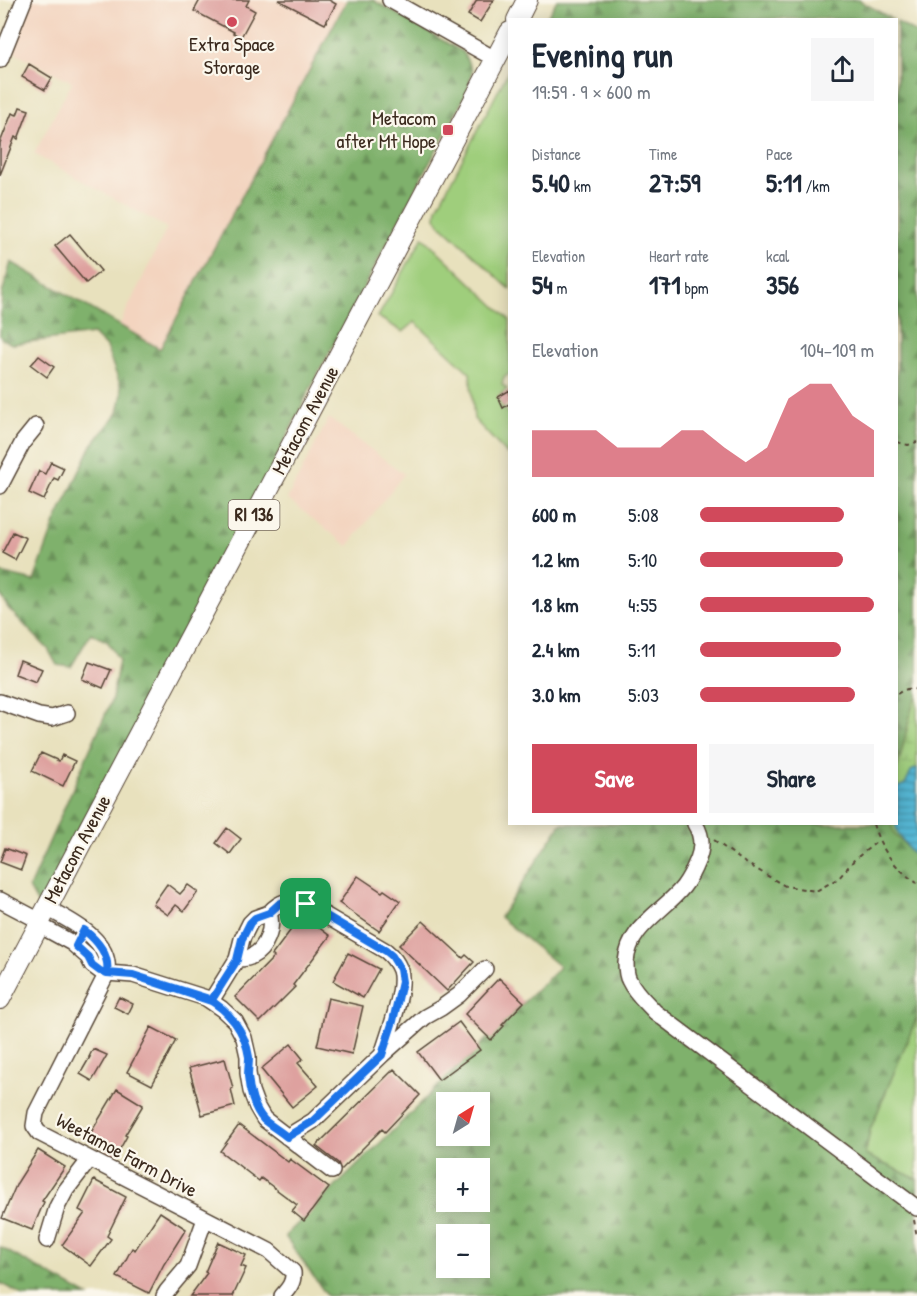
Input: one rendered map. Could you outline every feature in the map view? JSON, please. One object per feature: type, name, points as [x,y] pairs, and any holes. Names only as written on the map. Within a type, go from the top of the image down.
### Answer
[{"type":"main road","points":[[518,18],[527,0]]},
{"type":"main road","name":"Metacom Avenue","points":[[0,999],[508,36]]},
{"type":"street","points":[[0,60],[24,0]]},
{"type":"street","points":[[391,0],[495,59]]},
{"type":"street","points":[[0,486],[23,442],[36,426]]},
{"type":"street","points":[[0,702],[39,716],[52,718],[67,713]]},
{"type":"street","points":[[696,825],[700,835],[701,849],[694,871],[630,943],[626,967],[628,979],[637,993],[656,1012],[917,1208]]},
{"type":"street","points":[[0,900],[42,918],[84,930],[99,945],[105,955],[108,965],[107,973]]},
{"type":"street","points":[[211,1001],[237,960],[242,939],[250,923],[285,901],[298,901],[386,951],[400,969],[402,982],[382,1055]]},
{"type":"street","points":[[237,960],[252,957],[265,942],[271,925],[269,913]]},
{"type":"street","points":[[42,918],[88,957],[96,969],[107,973],[133,975],[211,1001],[229,1014],[244,1038],[249,1056],[249,1083],[256,1107],[264,1119],[332,1171]]},
{"type":"street","points":[[76,946],[84,930]]},
{"type":"street","points":[[287,1137],[313,1121],[424,1017],[459,995],[485,969]]},
{"type":"street","name":"Weetamoe Farm Drive","points":[[107,973],[36,1113],[34,1126],[39,1133],[268,1251],[293,1272],[291,1286],[282,1296]]},
{"type":"street","points":[[47,1240],[61,1198],[90,1159]]},
{"type":"street","points":[[164,1296],[188,1266],[205,1219]]},
{"type":"path","points":[[898,442],[908,445],[917,442]]},
{"type":"path","points":[[898,693],[905,689],[917,690]]},
{"type":"path","points":[[696,825],[744,862],[785,886],[816,891],[839,878],[854,860],[879,840]]},
{"type":"path","points":[[873,825],[890,858],[917,884]]},
{"type":"shaded area","points":[[32,0],[347,0],[160,349],[119,326],[167,228],[34,154],[72,82],[12,51]]},
{"type":"shaded area","points":[[329,418],[404,474],[348,546],[287,499]]},
{"type":"green space","points":[[347,0],[373,0],[463,52],[472,70],[468,90],[309,391],[238,536],[39,906],[29,888],[112,699],[119,660],[108,642],[91,633],[71,667],[57,665],[48,649],[8,608],[0,595],[0,573],[34,581],[55,523],[92,445],[118,413],[122,394],[106,347],[93,334],[12,344],[2,339],[0,335],[2,294],[11,262],[160,349]]},
{"type":"green space","points":[[557,0],[859,0],[890,18],[547,18]]},
{"type":"green space","points":[[898,23],[917,34],[917,697],[913,704],[898,767]]},
{"type":"green space","points":[[508,72],[508,287],[440,224],[436,217],[437,208]]},
{"type":"green space","points":[[423,237],[508,318],[508,375],[502,384],[507,389],[498,397],[508,413],[507,454],[474,419],[470,373],[415,322],[403,332],[378,317]]},
{"type":"green space","points":[[917,697],[917,856],[895,835],[891,825],[898,825],[898,767],[913,704]]},
{"type":"green space","points":[[560,825],[891,825],[895,835],[917,856],[917,1017],[870,1130],[865,1155],[917,1179],[917,1296],[327,1296],[285,1236],[560,967],[500,917]]},
{"type":"green space","points":[[917,1017],[917,1179],[865,1156],[870,1130]]},
{"type":"green space","points":[[0,1247],[88,1296],[24,1296],[0,1283]]},
{"type":"water","points":[[917,768],[917,860],[898,834],[895,825],[898,825],[898,788],[905,784],[911,771]]},
{"type":"building","name":"Extra Space Storage","points":[[200,0],[249,0],[246,6],[255,11],[241,37],[194,11]]},
{"type":"building","points":[[278,0],[329,0],[336,4],[325,24]]},
{"type":"building","points":[[477,0],[494,0],[480,22],[468,15]]},
{"type":"building","points":[[29,64],[52,78],[45,90],[22,77]]},
{"type":"building","points":[[20,107],[29,110],[0,175],[0,143],[12,113],[17,115]]},
{"type":"building","points":[[70,234],[101,271],[86,283],[55,246]]},
{"type":"building","points":[[39,356],[54,367],[47,377],[31,365]]},
{"type":"building","points":[[508,391],[508,404],[503,408],[498,397]]},
{"type":"building","points":[[51,462],[64,468],[58,480],[54,478],[44,500],[29,493],[39,471],[45,474]]},
{"type":"building","points":[[13,532],[26,538],[15,560],[2,553]]},
{"type":"building","points":[[20,660],[42,669],[36,682],[15,674]]},
{"type":"building","points":[[89,662],[111,670],[103,688],[82,679]]},
{"type":"building","points":[[41,753],[59,761],[62,755],[75,761],[63,786],[32,771]]},
{"type":"building","points":[[227,828],[241,839],[230,854],[216,843]]},
{"type":"building","points":[[5,848],[26,856],[21,870],[0,862]]},
{"type":"building","points":[[358,876],[400,901],[379,931],[339,903]]},
{"type":"building","points":[[167,884],[180,894],[188,885],[198,892],[184,911],[176,905],[168,915],[153,904]]},
{"type":"building","points":[[302,915],[330,936],[293,985],[295,987],[260,1022],[235,997],[274,957],[272,955]]},
{"type":"building","points":[[423,921],[463,958],[466,955],[474,962],[447,991],[399,945]]},
{"type":"building","points":[[348,953],[379,969],[363,998],[333,981]]},
{"type":"building","points":[[499,978],[524,1002],[491,1040],[465,1014]]},
{"type":"building","points":[[119,997],[133,1004],[128,1014],[114,1007]]},
{"type":"building","points":[[328,998],[363,1006],[352,1054],[317,1046]]},
{"type":"building","points":[[459,1022],[480,1050],[439,1080],[418,1052]]},
{"type":"building","points":[[151,1027],[176,1040],[152,1085],[127,1072]]},
{"type":"building","points":[[291,1044],[303,1059],[298,1063],[318,1086],[292,1107],[261,1069]]},
{"type":"building","points":[[93,1049],[107,1055],[92,1081],[80,1074]]},
{"type":"building","points":[[225,1059],[235,1106],[202,1115],[189,1068]]},
{"type":"building","points":[[394,1069],[420,1095],[385,1132],[382,1129],[341,1170],[338,1163],[316,1146]]},
{"type":"building","points":[[117,1089],[143,1105],[125,1135],[127,1136],[116,1156],[87,1139]]},
{"type":"building","points":[[239,1125],[288,1162],[290,1159],[329,1188],[304,1221],[292,1211],[297,1205],[261,1178],[259,1181],[220,1151]]},
{"type":"building","points":[[38,1150],[65,1167],[42,1201],[44,1202],[32,1230],[2,1218],[17,1183]]},
{"type":"building","points":[[94,1180],[126,1197],[107,1236],[111,1239],[91,1266],[62,1245],[85,1213],[79,1210]]},
{"type":"building","points":[[160,1212],[186,1229],[149,1293],[117,1277],[132,1248],[135,1250]]},
{"type":"building","points":[[218,1242],[246,1255],[241,1266],[246,1268],[233,1296],[190,1296],[207,1273],[205,1272]]},
{"type":"place","name":"Extra Space Storage","points":[[232,22]]},
{"type":"place","name":"Metacom after Mt Hope","points":[[448,130]]},
{"type":"route","points":[[306,904],[292,900],[285,901],[250,923],[242,939],[237,960],[211,1001],[133,975],[107,973],[100,971],[76,946],[84,930],[99,945],[107,958],[107,973],[133,975],[206,998],[211,1001],[229,1014],[244,1038],[249,1056],[249,1083],[256,1107],[264,1119],[287,1137],[313,1121],[382,1055],[402,982],[400,969],[386,951],[306,904]]}]
